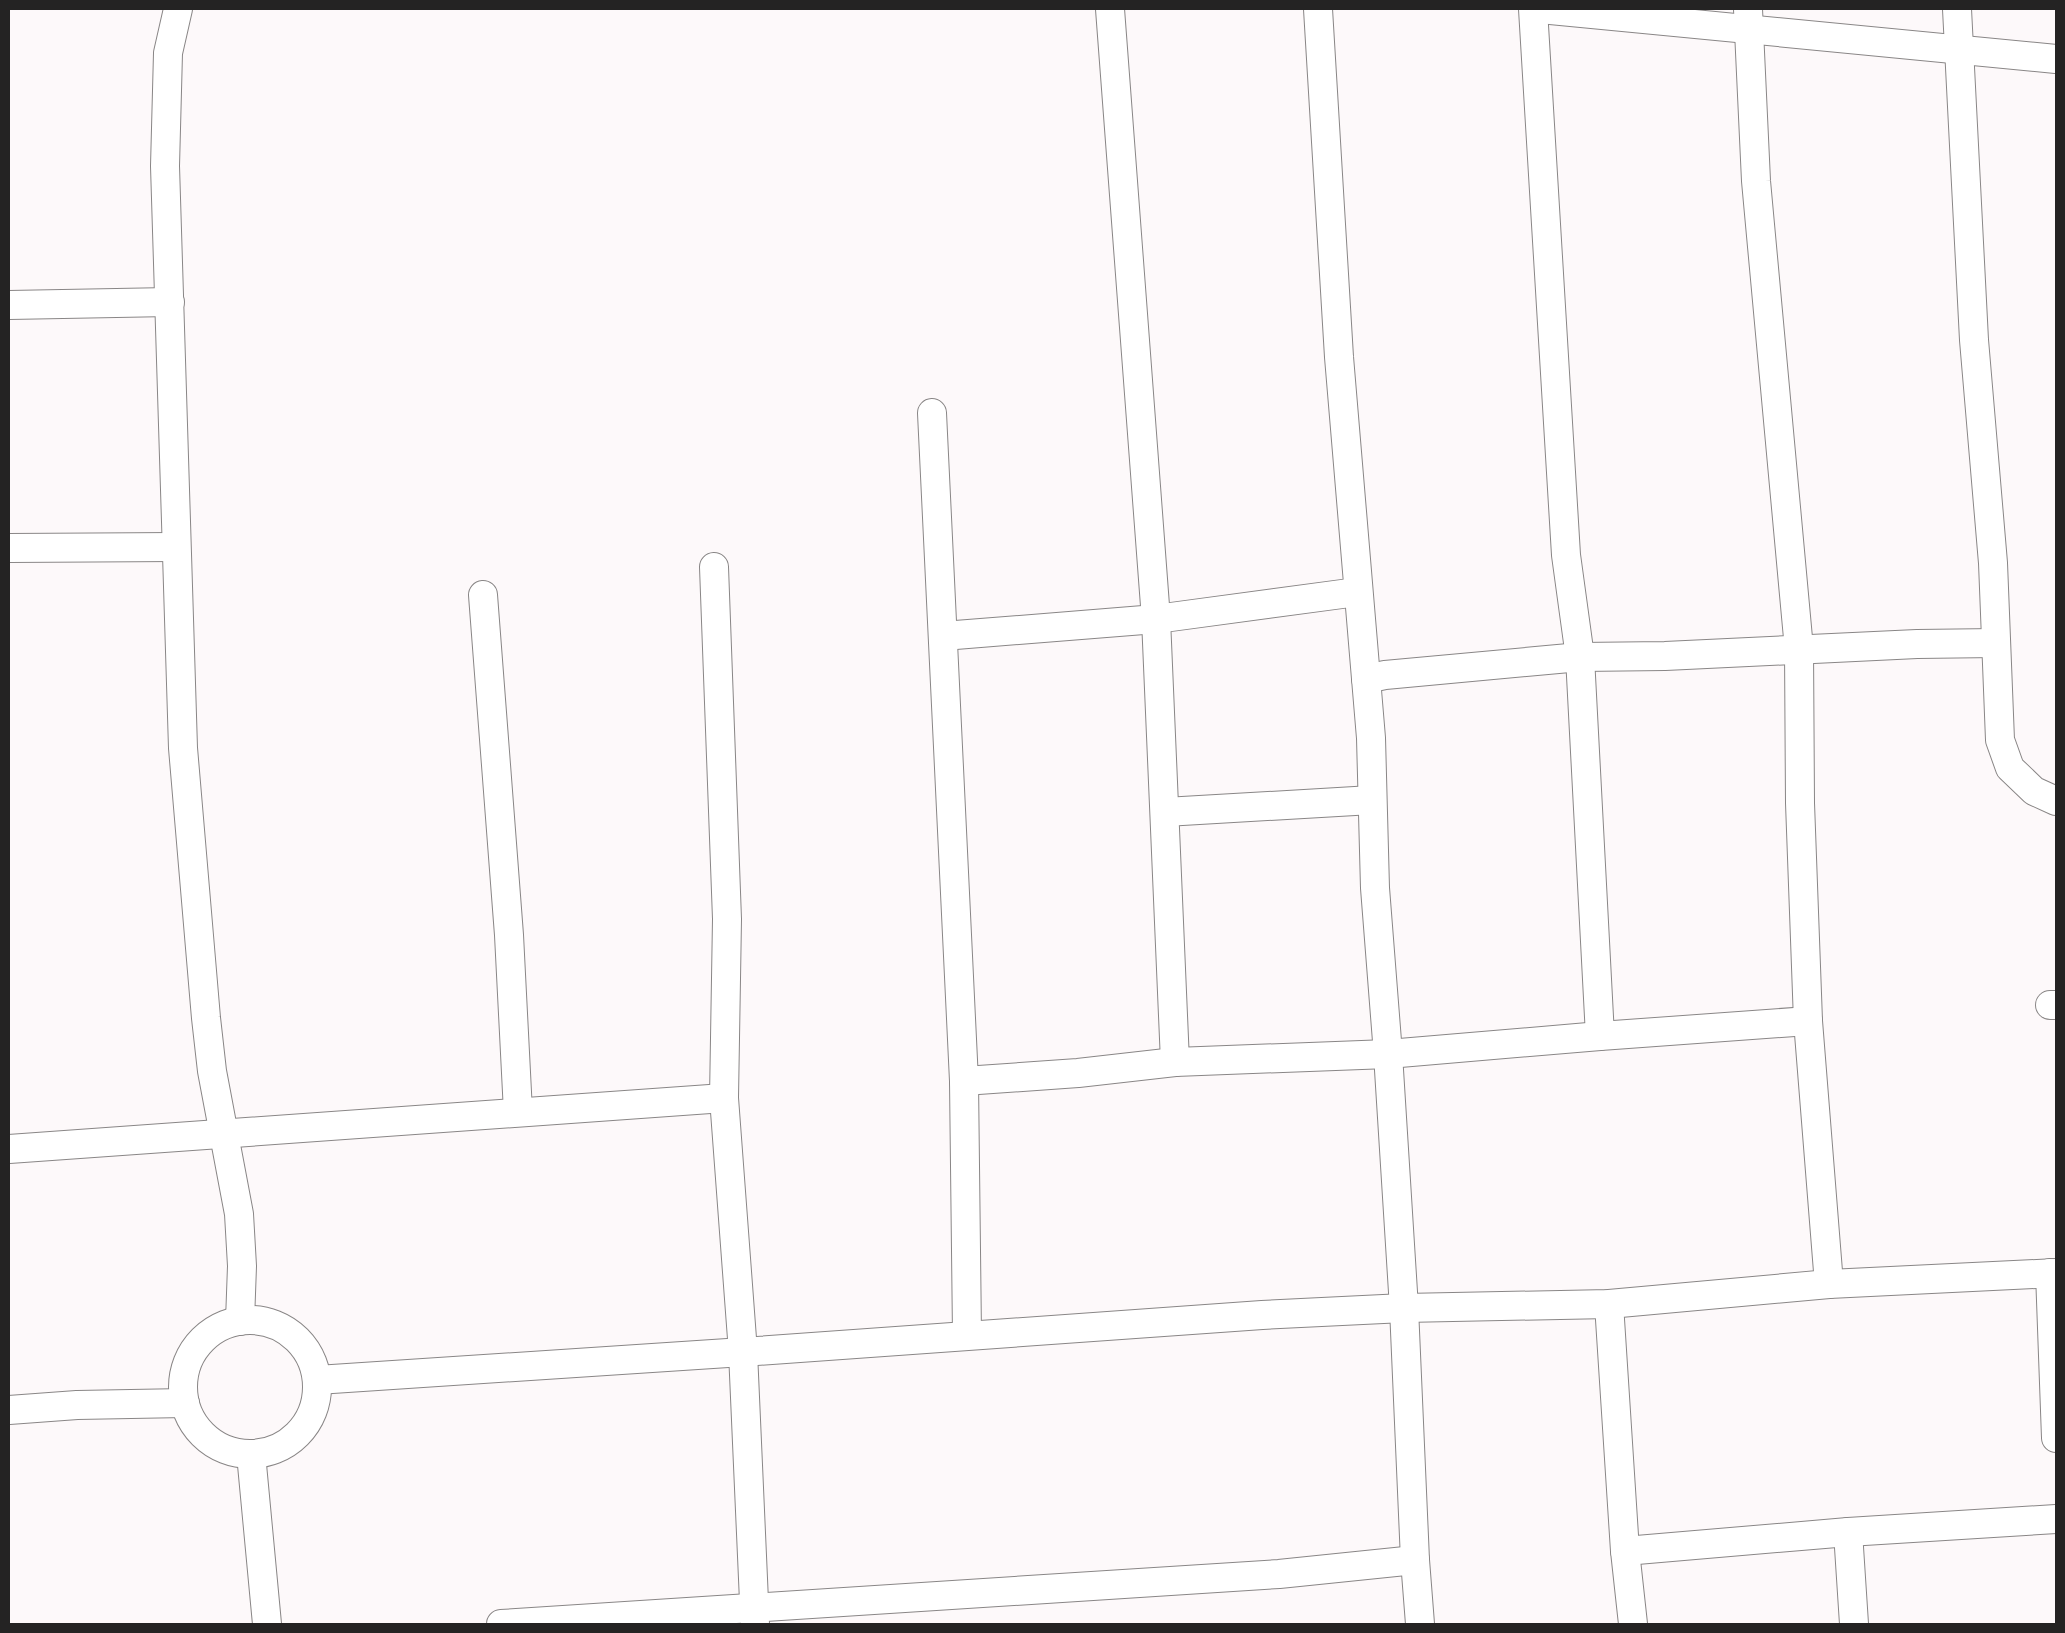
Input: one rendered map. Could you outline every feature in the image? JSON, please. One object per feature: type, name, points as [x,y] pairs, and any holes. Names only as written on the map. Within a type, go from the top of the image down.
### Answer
[{"type":"street","points":[[178,9],[167,62],[165,166],[184,758],[212,1071],[239,1214],[242,1266],[240,1321]]},
{"type":"street","points":[[1110,9],[1156,619],[1165,812],[1170,986],[1175,1062]]},
{"type":"street","points":[[1318,9],[1340,357],[1371,738],[1375,888],[1388,1054],[1404,1308],[1415,1560],[1420,1624]]},
{"type":"street","points":[[1533,9],[1566,555],[1580,657],[1600,1036]]},
{"type":"street","points":[[1540,9],[1749,19],[1960,50],[2056,59]]},
{"type":"street","points":[[1957,9],[1974,340],[1993,563],[2000,740],[2010,768],[2034,791],[2056,801]]},
{"type":"street","points":[[1749,19],[1756,181],[1799,649],[1800,803],[1808,1021],[1829,1284]]},
{"type":"street","points":[[9,304],[170,302]]},
{"type":"street","points":[[932,413],[964,1081],[968,1335]]},
{"type":"street","points":[[9,548],[176,547]]},
{"type":"street","points":[[714,567],[727,919],[724,1098],[742,1352],[755,1616]]},
{"type":"street","points":[[943,636],[1156,619],[1358,592]]},
{"type":"street","points":[[483,595],[509,935],[518,1112]]},
{"type":"street","points":[[1366,679],[1384,675],[1580,657],[1665,656],[1916,644],[1996,643]]},
{"type":"street","points":[[1165,812],[1372,800]]},
{"type":"street","points":[[964,1081],[1078,1073],[1175,1062],[1388,1054],[1808,1021]]},
{"type":"street","points":[[9,1149],[224,1132],[724,1098]]},
{"type":"street","points":[[317,1380],[1262,1315],[1404,1308],[1609,1304],[1829,1284],[2053,1273],[2056,1438]]},
{"type":"street","points":[[1609,1304],[1624,1551],[1633,1624]]},
{"type":"street","points":[[240,1321],[262,1321],[282,1328],[299,1341],[311,1359],[317,1380],[316,1401],[308,1422],[293,1439],[274,1450],[252,1454],[229,1451],[209,1440],[194,1424],[185,1403],[183,1380],[189,1358],[202,1340],[220,1327],[240,1321]]},
{"type":"street","points":[[9,1410],[77,1405],[185,1403]]},
{"type":"street","points":[[252,1454],[267,1624]]},
{"type":"street","points":[[1624,1551],[1848,1532],[2056,1519]]},
{"type":"street","points":[[1848,1532],[1854,1624]]},
{"type":"street","points":[[501,1624],[755,1616],[1279,1574],[1415,1560]]}]
